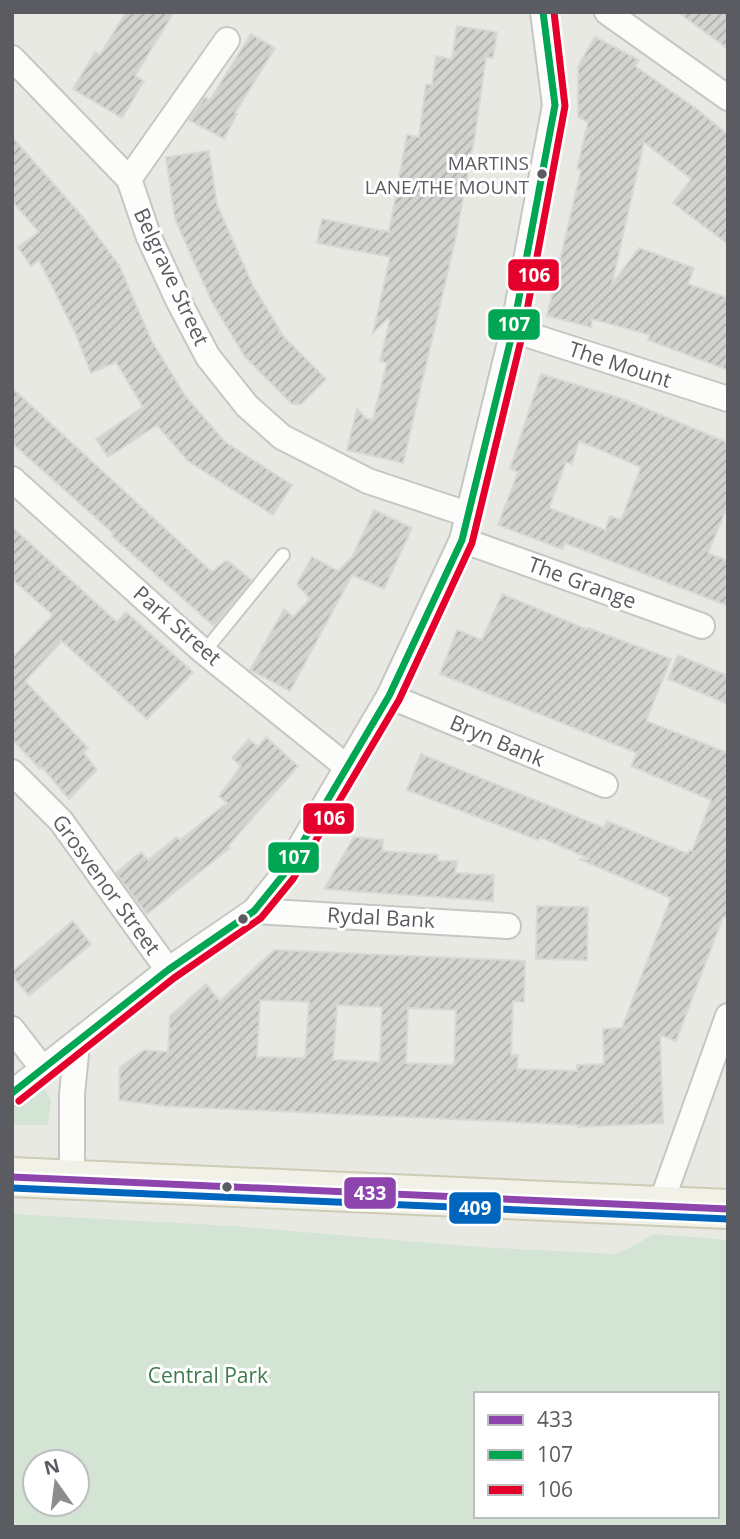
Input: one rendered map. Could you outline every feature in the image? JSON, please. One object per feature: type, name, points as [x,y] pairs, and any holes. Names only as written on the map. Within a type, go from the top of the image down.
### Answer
[{"type":"main road","points":[[12,1177],[728,1209]]},
{"type":"street","points":[[12,1093],[168,970],[254,911],[284,874],[389,696],[462,540],[513,330],[555,104],[543,12]]},
{"type":"street","points":[[607,12],[728,98]]},
{"type":"street","points":[[129,179],[227,40]]},
{"type":"street","name":"Belgrave Street","points":[[12,58],[129,179],[148,235],[178,300],[208,357],[247,406],[282,437],[368,481],[470,515]]},
{"type":"street","name":"The Mount","points":[[513,330],[728,399]]},
{"type":"street","name":"Park Street","points":[[12,479],[204,652],[347,767]]},
{"type":"street","name":"The Grange","points":[[462,540],[702,626]]},
{"type":"street","name":"Bryn Bank","points":[[389,696],[606,785]]},
{"type":"street","name":"Grosvenor Street","points":[[12,772],[61,821],[168,970]]},
{"type":"street","name":"Rydal Bank","points":[[254,911],[508,926]]},
{"type":"street","points":[[660,1206],[728,1016]]},
{"type":"street","points":[[12,1029],[43,1069]]},
{"type":"street","points":[[72,1178],[72,1094],[77,1044]]},
{"type":"lane","points":[[204,652],[283,555]]},
{"type":"green space","points":[[44,1089],[51,1100],[48,1125],[12,1125],[12,1101],[24,1090]]},
{"type":"green space","name":"Central Park","points":[[12,1214],[234,1226],[479,1247],[614,1254],[654,1234],[728,1240],[728,1527],[12,1527]]},
{"type":"building","points":[[126,12],[174,12],[135,76],[144,81],[122,118],[73,89],[95,52],[100,55]]},
{"type":"building","points":[[678,12],[728,12],[728,49]]},
{"type":"building","points":[[457,26],[497,32],[493,58],[486,57],[475,135],[455,241],[403,463],[347,450],[357,409],[367,419],[373,419],[387,363],[380,361],[390,319],[373,333],[390,257],[317,243],[322,219],[389,232],[407,135],[419,137],[426,84],[432,85],[436,56],[452,59]]},
{"type":"building","points":[[251,34],[275,48],[235,113],[237,114],[224,139],[189,120],[205,97],[210,100]]},
{"type":"building","points":[[595,37],[639,60],[635,66],[698,110],[728,135],[728,244],[673,203],[691,179],[644,142],[612,284],[639,248],[694,268],[688,284],[728,298],[728,370],[648,340],[650,335],[592,319],[591,327],[547,316],[581,170],[577,169],[588,122],[578,117],[578,66]]},
{"type":"building","points":[[12,137],[82,216],[119,265],[151,340],[186,397],[225,442],[292,485],[273,515],[188,461],[157,425],[108,457],[96,439],[143,407],[116,362],[91,373],[75,332],[39,260],[31,266],[18,247],[39,232],[12,201]]},
{"type":"building","points":[[209,151],[217,205],[253,286],[281,332],[278,331],[326,379],[301,404],[292,404],[245,357],[212,302],[175,219],[166,157]]},
{"type":"building","points":[[541,374],[623,399],[728,443],[728,505],[708,553],[728,561],[728,606],[565,543],[562,549],[498,525],[518,472],[510,469]],"holes":[[[579,441],[641,467],[621,520],[610,516],[605,530],[549,508],[566,462],[572,464]]]},
{"type":"building","points":[[12,388],[212,572],[227,560],[251,580],[214,626],[12,443]]},
{"type":"building","points":[[374,510],[412,528],[384,589],[352,575],[290,691],[250,670],[284,609],[293,617],[310,599],[297,584],[312,557],[338,571],[352,557]]},
{"type":"building","points":[[12,527],[117,622],[126,612],[193,672],[147,719],[62,641],[25,681],[88,748],[84,753],[97,770],[69,799],[42,767],[40,769],[12,739],[12,658],[53,615],[12,579]]},
{"type":"building","points":[[502,594],[588,630],[589,628],[671,659],[646,721],[728,753],[728,918],[723,917],[676,1041],[660,1035],[663,1123],[578,1127],[165,1106],[119,1100],[120,1067],[144,1050],[168,1052],[170,1016],[206,984],[220,1001],[274,950],[525,961],[524,1002],[513,1001],[511,1055],[518,1055],[517,1069],[577,1071],[577,1065],[604,1064],[603,1029],[622,1028],[671,898],[579,859],[590,859],[540,837],[538,840],[407,790],[421,754],[604,828],[607,821],[688,854],[689,850],[692,851],[711,800],[631,766],[637,753],[440,674],[457,630],[482,640]],"holes":[[[260,1000],[309,1002],[305,1058],[257,1057]],[[337,1005],[382,1007],[380,1062],[333,1060]],[[408,1008],[456,1010],[454,1065],[406,1063]]]},
{"type":"building","points":[[678,655],[728,676],[728,704],[668,679]]},
{"type":"building","points":[[266,737],[298,766],[228,846],[230,848],[147,914],[116,873],[141,852],[148,860],[177,837],[180,840],[227,803],[219,796],[241,766],[232,758],[249,739],[258,747]]},
{"type":"building","points":[[354,837],[383,840],[382,851],[438,855],[437,861],[457,861],[455,873],[494,875],[493,901],[324,889]]},
{"type":"building","points":[[537,906],[588,907],[587,960],[536,959]]},
{"type":"building","points":[[73,921],[91,944],[29,996],[12,976],[12,972]]},
{"type":"transit line","name":"107","points":[[12,1093],[168,970],[254,911],[284,874],[389,696],[462,540],[513,330],[555,105],[543,12]]},
{"type":"transit line","name":"106","points":[[19,1101],[174,978],[261,918],[293,879],[399,700],[472,543],[523,332],[565,106],[554,12]]},
{"type":"transit line","name":"433","points":[[12,1177],[728,1209]]},
{"type":"transit line","name":"409","points":[[12,1188],[728,1219]]},
{"type":"place","name":"MARTINS LANE/THE MOUNT","points":[[542,174]]}]
